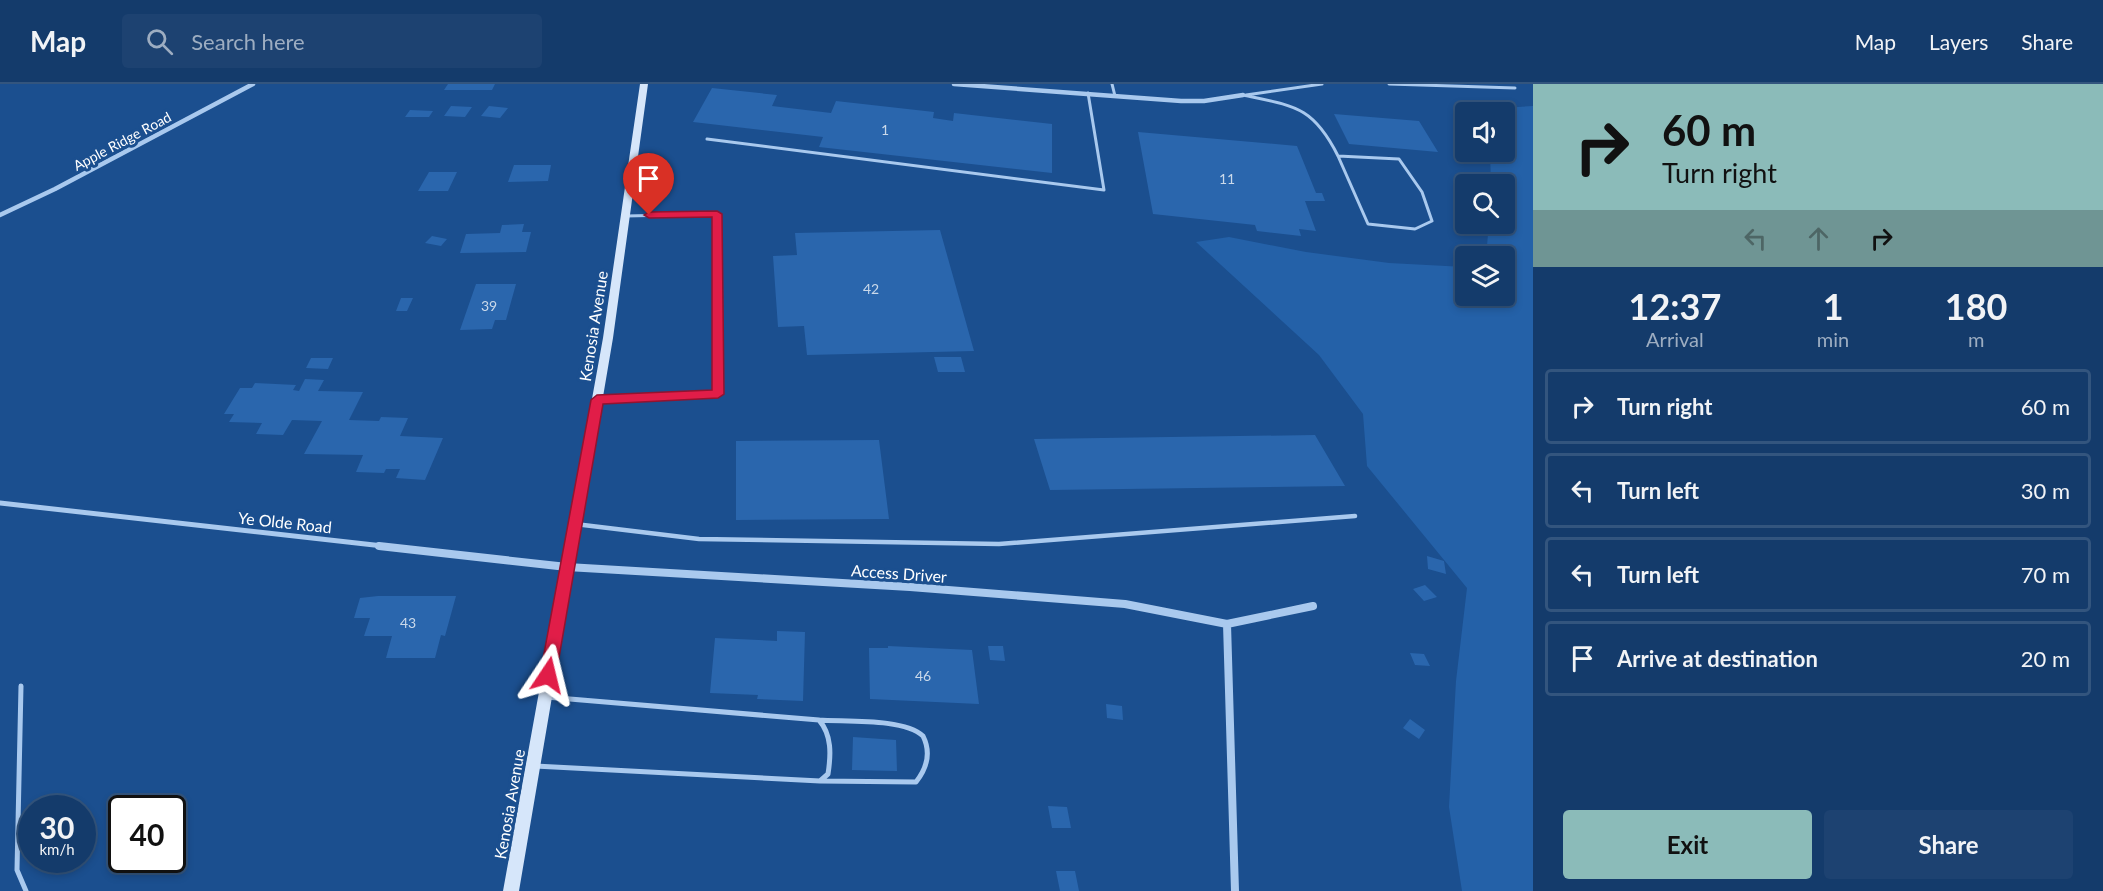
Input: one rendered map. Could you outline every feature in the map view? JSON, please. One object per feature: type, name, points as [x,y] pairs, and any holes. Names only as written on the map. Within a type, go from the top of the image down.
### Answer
[{"type":"street","name":"Apple Ridge Road","points":[[0,215],[55,189],[253,84]]},
{"type":"street","name":"Kenosia Avenue","points":[[511,891],[597,400],[644,84]]},
{"type":"street","points":[[954,84],[1204,101],[1243,95]]},
{"type":"street","name":"Ye Olde Road","points":[[0,503],[567,567]]},
{"type":"street","name":"Access Driver","points":[[567,567],[910,587],[1125,604],[1227,624],[1313,606]]},
{"type":"street","points":[[1227,624],[1235,891]]},
{"type":"lane","points":[[1112,84],[1115,96]]},
{"type":"lane","points":[[1243,95],[1322,84]]},
{"type":"lane","points":[[1389,84],[1515,88]]},
{"type":"lane","points":[[707,139],[829,153],[954,173],[1104,190],[1088,93]]},
{"type":"lane","points":[[1243,95],[1289,105],[1309,115],[1331,142],[1337,156],[1368,224],[1415,229],[1432,221],[1422,192],[1399,159],[1337,156]]},
{"type":"lane","points":[[597,400],[718,394],[717,214],[626,216]]},
{"type":"lane","points":[[575,524],[699,539],[999,544],[1355,516]]},
{"type":"lane","points":[[21,686],[17,870],[26,891]]},
{"type":"lane","points":[[532,766],[820,782],[916,782],[928,763],[926,741],[919,733],[905,728],[544,697]]},
{"type":"lane","points":[[819,720],[828,731],[830,760],[828,774],[820,782]]},
{"type":"shaded area","points":[[1533,106],[1533,891],[1462,891],[1449,807],[1456,681],[1467,588],[1367,466],[1363,414],[1319,355],[1196,242],[1229,237],[1306,252],[1389,263],[1455,266],[1455,306],[1515,306],[1515,246],[1487,246],[1488,234],[1515,234],[1515,174],[1491,174],[1490,162],[1515,162],[1515,107]]},
{"type":"building","points":[[448,84],[495,84],[492,90],[444,90]]},
{"type":"building","points":[[712,88],[777,95],[772,106],[831,113],[836,101],[934,112],[933,118],[953,121],[954,113],[1052,124],[1052,173],[819,147],[823,137],[693,122]]},
{"type":"building","points":[[451,106],[472,107],[465,117],[444,116]]},
{"type":"building","points":[[489,106],[508,108],[500,118],[481,116]]},
{"type":"building","points":[[410,110],[433,111],[429,117],[405,117]]},
{"type":"building","points":[[1334,114],[1419,121],[1438,152],[1349,144]]},
{"type":"building","points":[[1138,132],[1297,146],[1316,193],[1322,193],[1325,201],[1305,201],[1316,231],[1299,229],[1301,236],[1257,231],[1255,225],[1153,214]]},
{"type":"building","points":[[514,165],[551,165],[548,181],[508,182]]},
{"type":"building","points":[[429,172],[457,172],[448,191],[418,191]]},
{"type":"building","points":[[524,224],[522,232],[531,232],[526,252],[460,253],[466,234],[500,233],[502,225]]},
{"type":"building","points":[[940,230],[974,351],[807,355],[804,326],[778,327],[773,256],[797,255],[795,233]]},
{"type":"building","points":[[432,236],[447,239],[441,246],[425,243]]},
{"type":"building","points":[[476,284],[516,284],[506,320],[495,320],[492,329],[460,330]]},
{"type":"building","points":[[401,298],[413,298],[407,311],[396,311]]},
{"type":"building","points":[[934,357],[961,357],[965,372],[938,372]]},
{"type":"building","points":[[311,358],[333,358],[328,369],[306,368]]},
{"type":"building","points":[[305,379],[324,380],[318,391],[363,392],[349,420],[379,421],[381,417],[408,418],[400,436],[443,438],[425,480],[396,478],[400,469],[386,469],[384,473],[356,472],[363,455],[304,454],[322,421],[292,420],[283,435],[256,434],[262,423],[229,422],[234,414],[224,414],[240,388],[252,388],[255,383],[296,385],[293,390],[299,391]]},
{"type":"building","points":[[1315,435],[1345,486],[1050,490],[1034,439]]},
{"type":"building","points":[[879,440],[889,519],[736,520],[736,441]]},
{"type":"building","points":[[1427,556],[1444,561],[1446,574],[1428,569]]},
{"type":"building","points":[[1425,585],[1437,597],[1424,601],[1413,589]]},
{"type":"building","points":[[456,596],[445,636],[441,635],[435,658],[386,658],[392,636],[364,636],[370,618],[354,618],[360,598]]},
{"type":"building","points":[[777,631],[805,632],[803,701],[757,699],[758,695],[710,693],[715,638],[777,641]]},
{"type":"building","points":[[888,646],[972,650],[979,704],[870,699],[869,648],[888,648]]},
{"type":"building","points":[[988,646],[1003,646],[1005,661],[990,660]]},
{"type":"building","points":[[1410,653],[1424,654],[1430,666],[1415,665]]},
{"type":"building","points":[[1106,704],[1122,706],[1123,720],[1107,718]]},
{"type":"building","points":[[1410,719],[1425,730],[1419,739],[1403,728]]},
{"type":"building","points":[[853,737],[896,740],[897,771],[852,770]]},
{"type":"building","points":[[1048,806],[1067,807],[1071,828],[1052,828]]},
{"type":"building","points":[[1056,871],[1075,871],[1079,891],[1060,891]]},
{"type":"route","points":[[548,675],[597,400],[718,394],[717,214],[649,215]]}]
